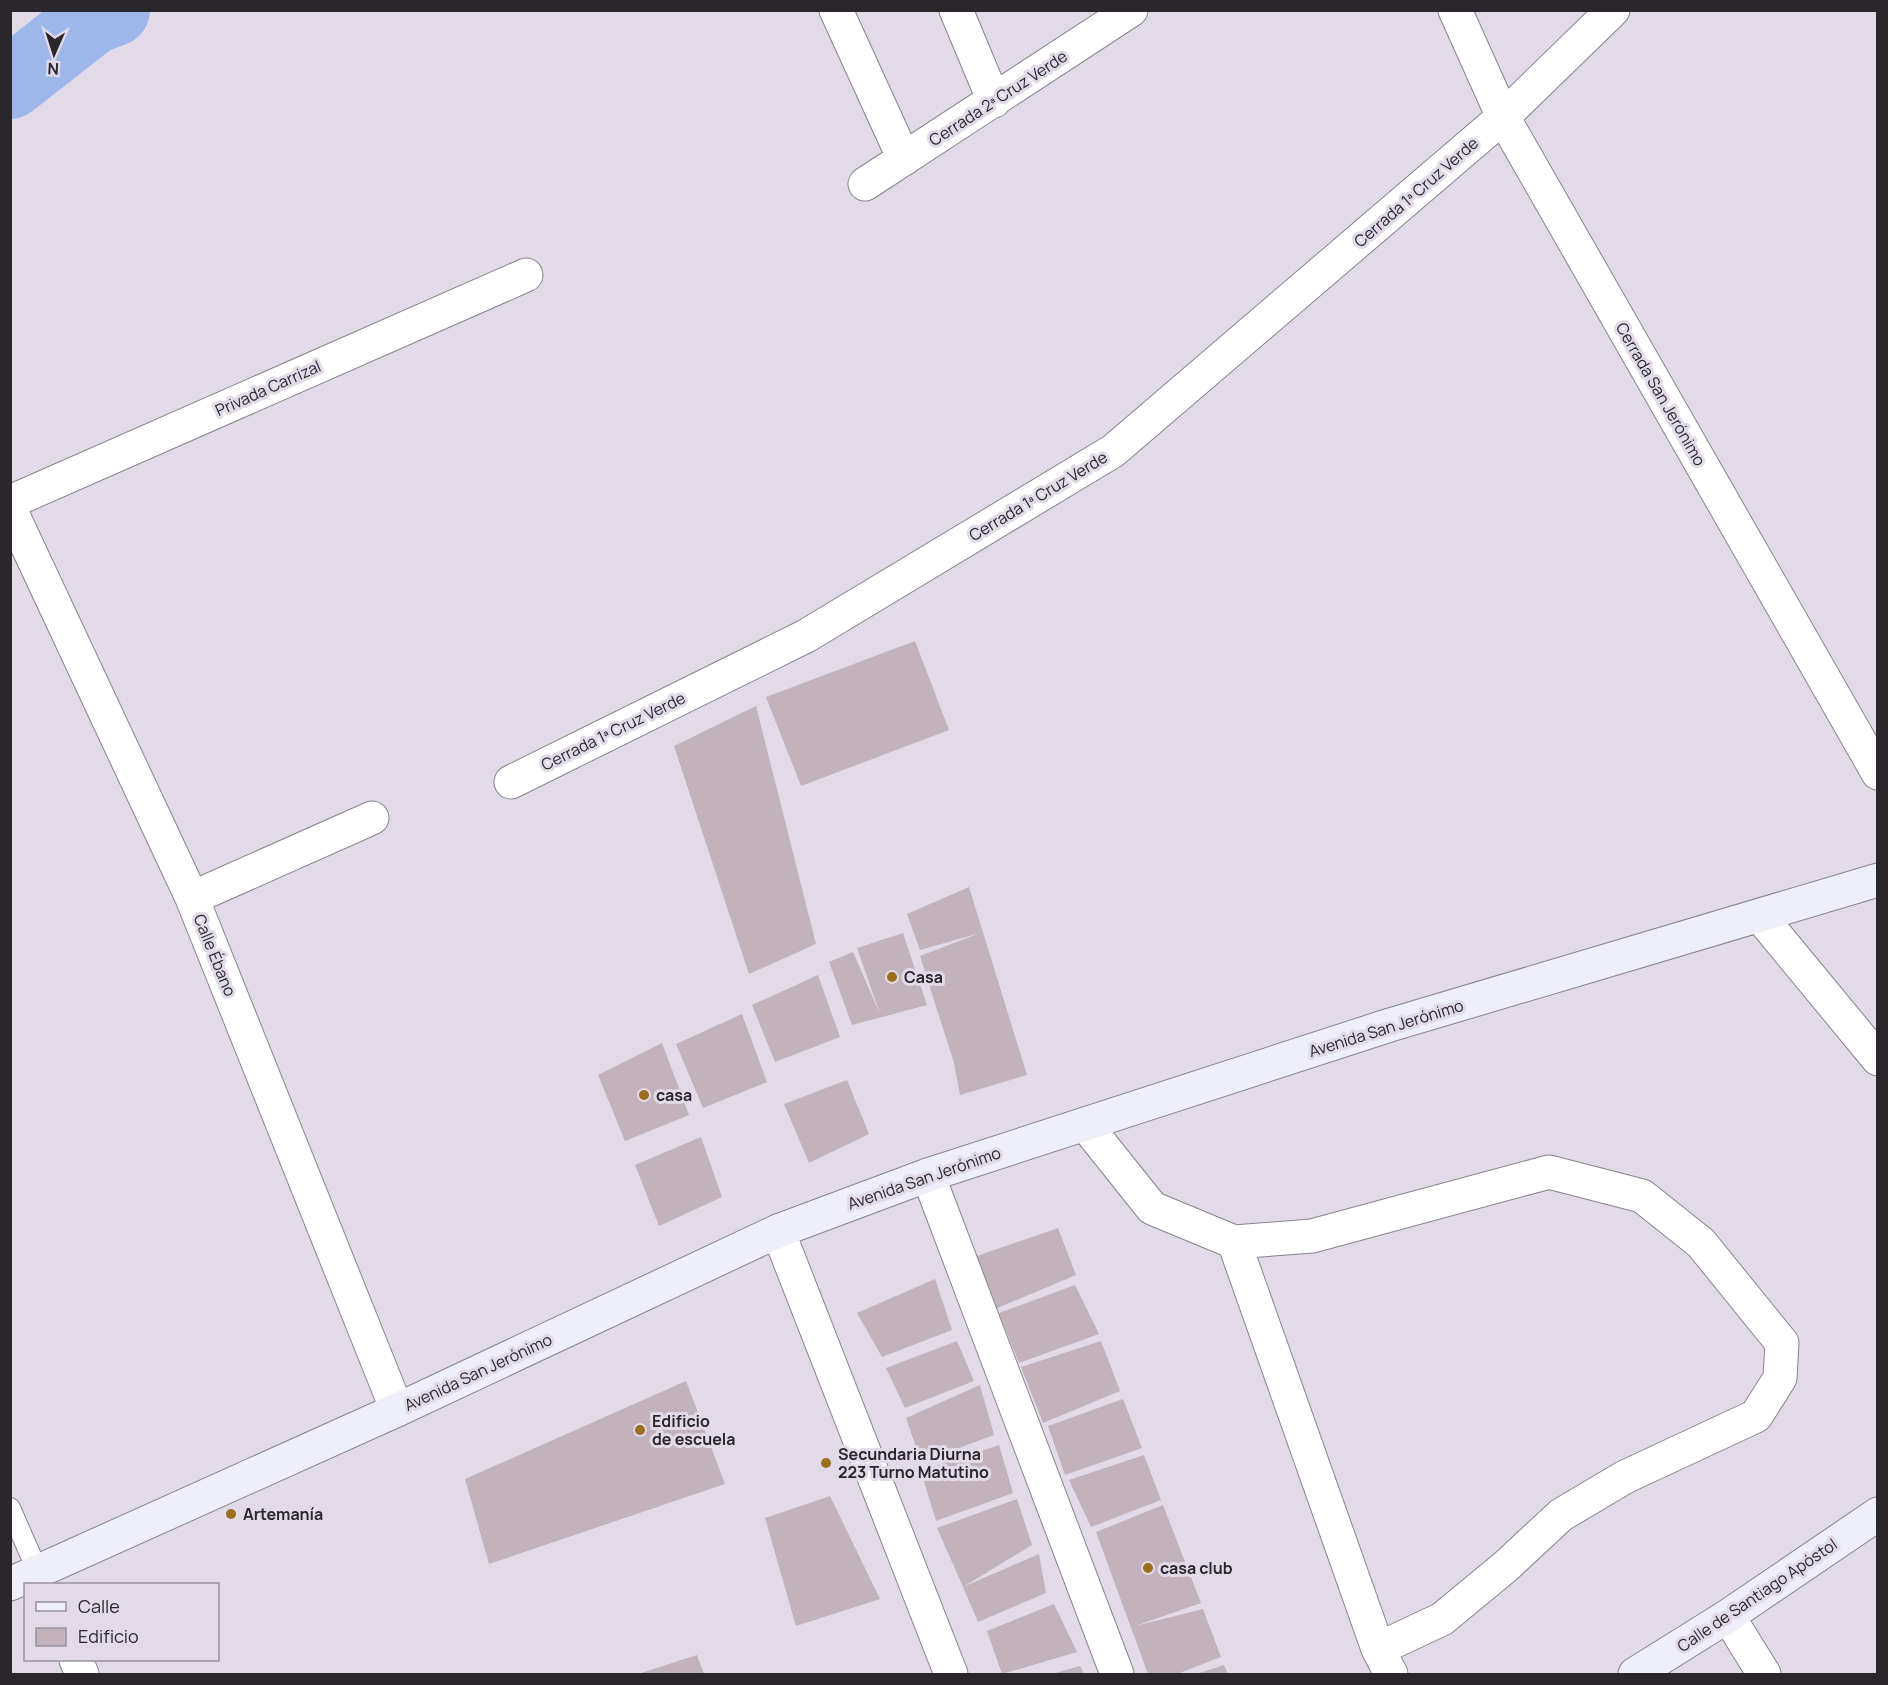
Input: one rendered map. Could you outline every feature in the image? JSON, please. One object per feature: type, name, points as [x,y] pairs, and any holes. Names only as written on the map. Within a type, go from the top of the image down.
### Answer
[{"type":"main road","name":"Avenida San Jerónimo","points":[[30,1580],[778,1231],[928,1175],[1390,1025],[1878,880]]},
{"type":"main road","name":"Calle de Santiago Apóstol","points":[[1635,1674],[1728,1616],[1878,1514]]},
{"type":"street","points":[[836,10],[904,159]]},
{"type":"street","points":[[956,10],[994,100]]},
{"type":"street","name":"Cerrada San Jerónimo","points":[[1455,10],[1503,117],[1878,773]]},
{"type":"street","name":"Cerrada 1ª Cruz Verde","points":[[511,782],[806,636],[1113,451],[1503,117],[1613,10]]},
{"type":"street","name":"Cerrada 2ª Cruz Verde","points":[[865,184],[994,100],[1117,15]]},
{"type":"street","name":"Privada Carrizal","points":[[10,502],[526,275]]},
{"type":"street","name":"Calle Ébano","points":[[10,509],[192,898],[396,1410]]},
{"type":"street","points":[[192,898],[372,818]]},
{"type":"street","points":[[1760,916],[1878,1059]]},
{"type":"street","points":[[1086,1124],[1152,1208],[1234,1242],[1312,1236],[1549,1172],[1642,1196],[1701,1243],[1782,1343],[1780,1378],[1756,1416],[1625,1477],[1561,1515],[1505,1567],[1442,1619],[1384,1662],[1234,1242]]},
{"type":"street","points":[[928,1175],[1117,1674]]},
{"type":"street","points":[[778,1231],[951,1674]]},
{"type":"street","points":[[1728,1616],[1764,1674]]},
{"type":"lane","points":[[10,1508],[30,1580]]},
{"type":"building","points":[[915,641],[949,730],[801,786],[766,697]]},
{"type":"building","points":[[756,706],[816,944],[749,974],[674,746]]},
{"type":"building","points":[[969,887],[1027,1075],[960,1095],[954,1063],[920,956],[980,933],[920,950],[907,914]]},
{"type":"building","name":"Casa","points":[[903,933],[927,1005],[852,1025],[829,962],[853,952],[880,1014],[857,948]]},
{"type":"building","points":[[818,975],[840,1037],[775,1062],[752,1005]]},
{"type":"building","name":"casa","points":[[742,1014],[767,1082],[703,1108],[676,1044]]},
{"type":"building","name":"casa","points":[[662,1043],[689,1115],[625,1141],[598,1075]]},
{"type":"building","points":[[847,1080],[869,1134],[809,1163],[784,1104]]},
{"type":"building","name":"casa","points":[[701,1137],[722,1197],[659,1226],[635,1165]]},
{"type":"building","points":[[1058,1228],[1076,1275],[995,1309],[974,1257]]},
{"type":"building","points":[[935,1279],[952,1330],[882,1357],[857,1313]]},
{"type":"building","points":[[1075,1285],[1099,1334],[1019,1363],[999,1313]]},
{"type":"building","points":[[957,1341],[974,1381],[905,1408],[886,1368]]},
{"type":"building","points":[[1101,1341],[1120,1391],[1043,1423],[1021,1367]]},
{"type":"building","name":"Edificio de escuela","points":[[686,1381],[725,1484],[489,1564],[465,1479]]},
{"type":"building","points":[[980,1385],[994,1435],[921,1462],[906,1418]]},
{"type":"building","points":[[1123,1399],[1142,1448],[1065,1475],[1048,1426]]},
{"type":"building","points":[[999,1445],[1013,1493],[936,1521],[921,1471]]},
{"type":"building","points":[[1144,1455],[1161,1500],[1091,1527],[1069,1480]]},
{"type":"building","points":[[830,1496],[880,1599],[796,1626],[765,1518]]},
{"type":"building","points":[[1017,1499],[1032,1545],[963,1587],[937,1528]]},
{"type":"building","name":"casa club","points":[[1163,1505],[1201,1603],[1135,1626],[1203,1609],[1221,1657],[1177,1674],[1148,1674],[1096,1532]]},
{"type":"building","points":[[1039,1554],[1046,1593],[978,1622],[963,1587]]},
{"type":"building","points":[[1054,1604],[1077,1652],[1002,1674],[987,1631]]},
{"type":"building","points":[[697,1655],[704,1674],[638,1674]]},
{"type":"building","points":[[1224,1665],[1228,1674],[1196,1674]]},
{"type":"building","points":[[1080,1666],[1084,1674],[1052,1674]]},
{"type":"waterway","points":[[10,83],[93,18],[114,10]]},
{"type":"place","name":"Casa","points":[[892,977]]},
{"type":"place","name":"casa","points":[[644,1095]]},
{"type":"place","name":"Edificio de escuela","points":[[640,1430]]},
{"type":"place","name":"Secundaria Diurna 223 Turno Matutino","points":[[826,1463]]},
{"type":"place","name":"Artemanía","points":[[231,1514]]},
{"type":"place","name":"casa club","points":[[1148,1568]]}]
